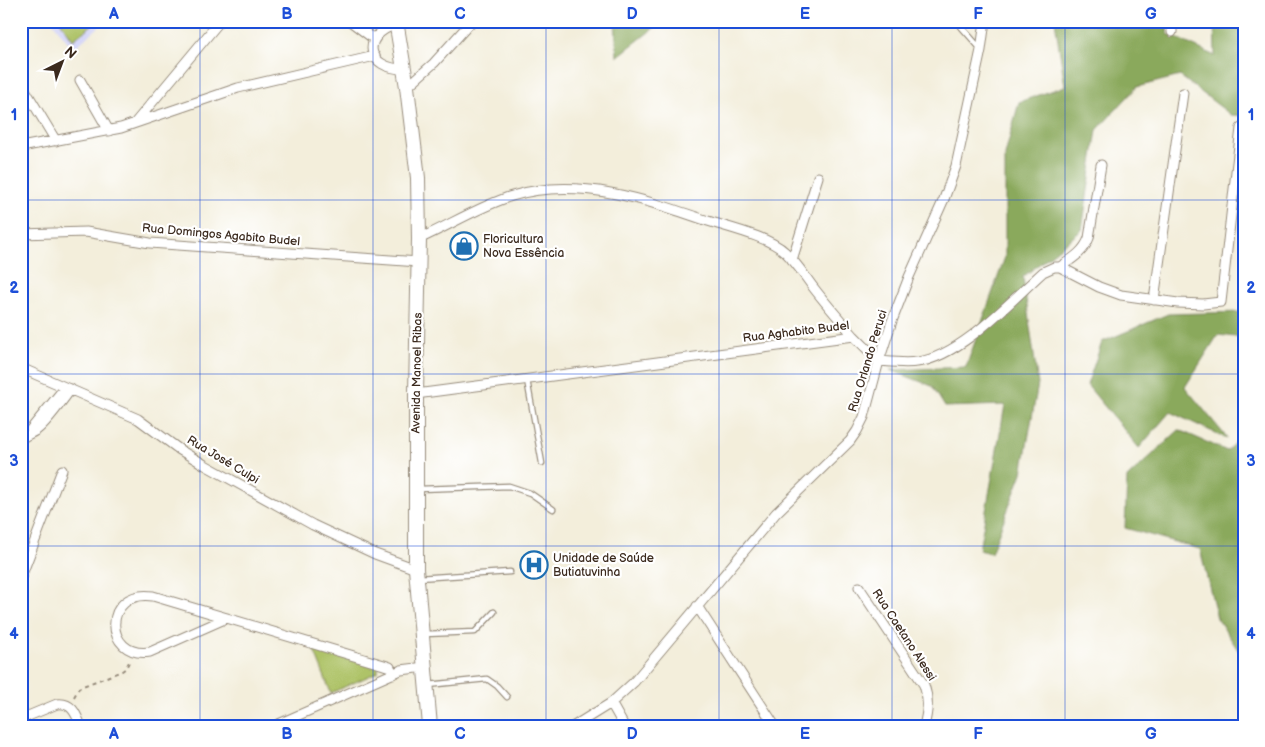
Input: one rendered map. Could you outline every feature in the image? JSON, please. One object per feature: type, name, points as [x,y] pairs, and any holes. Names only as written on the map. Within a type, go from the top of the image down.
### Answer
[{"type":"main road","name":"Avenida Manoel Ribas","points":[[397,22],[418,178],[416,573],[430,726]]},
{"type":"street","points":[[134,124],[220,21]]},
{"type":"street","points":[[350,21],[374,39]]},
{"type":"street","points":[[407,87],[434,63],[472,21]]},
{"type":"street","name":"Rua Orlando Peruci","points":[[574,726],[610,703],[634,682],[776,513],[850,441],[857,431],[864,417],[879,361],[901,298],[956,166],[981,50],[985,21]]},
{"type":"street","points":[[1172,21],[1172,32]]},
{"type":"street","points":[[397,22],[381,30],[374,39],[373,49],[378,61],[389,67],[404,69]]},
{"type":"street","points":[[21,147],[110,131],[258,82],[375,56]]},
{"type":"street","points":[[80,80],[110,131]]},
{"type":"street","points":[[21,83],[56,141]]},
{"type":"street","points":[[1154,300],[1183,93]]},
{"type":"street","points":[[879,361],[918,362],[944,353],[957,346],[985,325],[1043,272],[1054,266],[1060,267],[1110,292],[1191,304],[1221,302],[1241,128]]},
{"type":"street","points":[[1060,267],[1080,253],[1089,238],[1101,165]]},
{"type":"street","points":[[792,260],[818,177]]},
{"type":"street","points":[[419,239],[512,196],[545,190],[606,192],[668,207],[776,245],[792,260],[854,336]]},
{"type":"street","name":"Rua Domingos Agabito Budel","points":[[21,234],[86,232],[150,243],[419,262]]},
{"type":"street","name":"Rua Aghabito Budel","points":[[416,394],[854,336],[879,361]]},
{"type":"street","name":"Rua José Culpi","points":[[21,368],[138,419],[180,450],[305,521],[416,573]]},
{"type":"street","points":[[21,439],[30,432],[35,431],[44,422],[68,388]]},
{"type":"street","points":[[21,577],[62,470]]},
{"type":"street","name":"Rua Caetano Alessi","points":[[859,587],[924,685],[928,696],[928,710],[924,726]]},
{"type":"street","points":[[227,618],[150,652],[134,652],[128,649],[117,636],[115,622],[122,604],[130,598],[137,595],[153,596],[227,618],[388,666],[393,674]]},
{"type":"street","points":[[697,606],[775,726]]},
{"type":"street","points":[[274,726],[401,670],[425,667]]},
{"type":"street","points":[[610,703],[624,726]]},
{"type":"street","points":[[21,720],[57,704],[63,704],[69,706],[77,716],[81,726]]},
{"type":"lane","points":[[956,21],[981,50]]},
{"type":"lane","points":[[527,380],[542,463]]},
{"type":"lane","points":[[415,489],[509,486],[530,494],[553,509]]},
{"type":"lane","points":[[416,573],[510,572]]},
{"type":"lane","points":[[421,634],[476,632],[494,612]]},
{"type":"lane","points":[[426,685],[487,679],[507,697]]},
{"type":"path","points":[[69,706],[79,688],[122,671],[126,668],[134,652]]},
{"type":"shaded area","points":[[52,21],[106,21],[73,49]]},
{"type":"green space","points":[[60,21],[97,21],[73,40]]},
{"type":"green space","points":[[615,21],[663,21],[617,57]]},
{"type":"green space","points":[[1055,21],[1166,21],[1168,34],[1215,56],[1214,21],[1244,21],[1244,116],[1231,115],[1180,76],[1137,87],[1097,130],[1082,230],[1023,277],[1038,384],[1022,473],[991,553],[979,550],[1005,405],[945,407],[932,386],[890,370],[966,367],[1005,257],[1005,155],[1019,102],[1065,86]]},
{"type":"green space","points":[[1244,312],[1244,338],[1218,335],[1185,387],[1228,439],[1170,412],[1139,448],[1087,385],[1102,342],[1168,314]]},
{"type":"green space","points":[[1179,430],[1227,451],[1244,433],[1244,659],[1217,618],[1200,549],[1125,528],[1127,478]]},
{"type":"green space","points":[[312,645],[378,665],[378,672],[331,693]]},
{"type":"place","name":"Floricultura Nova Essência","points":[[464,246]]},
{"type":"place","name":"Unidade de Saúde Butiatuvinha","points":[[534,565]]}]
